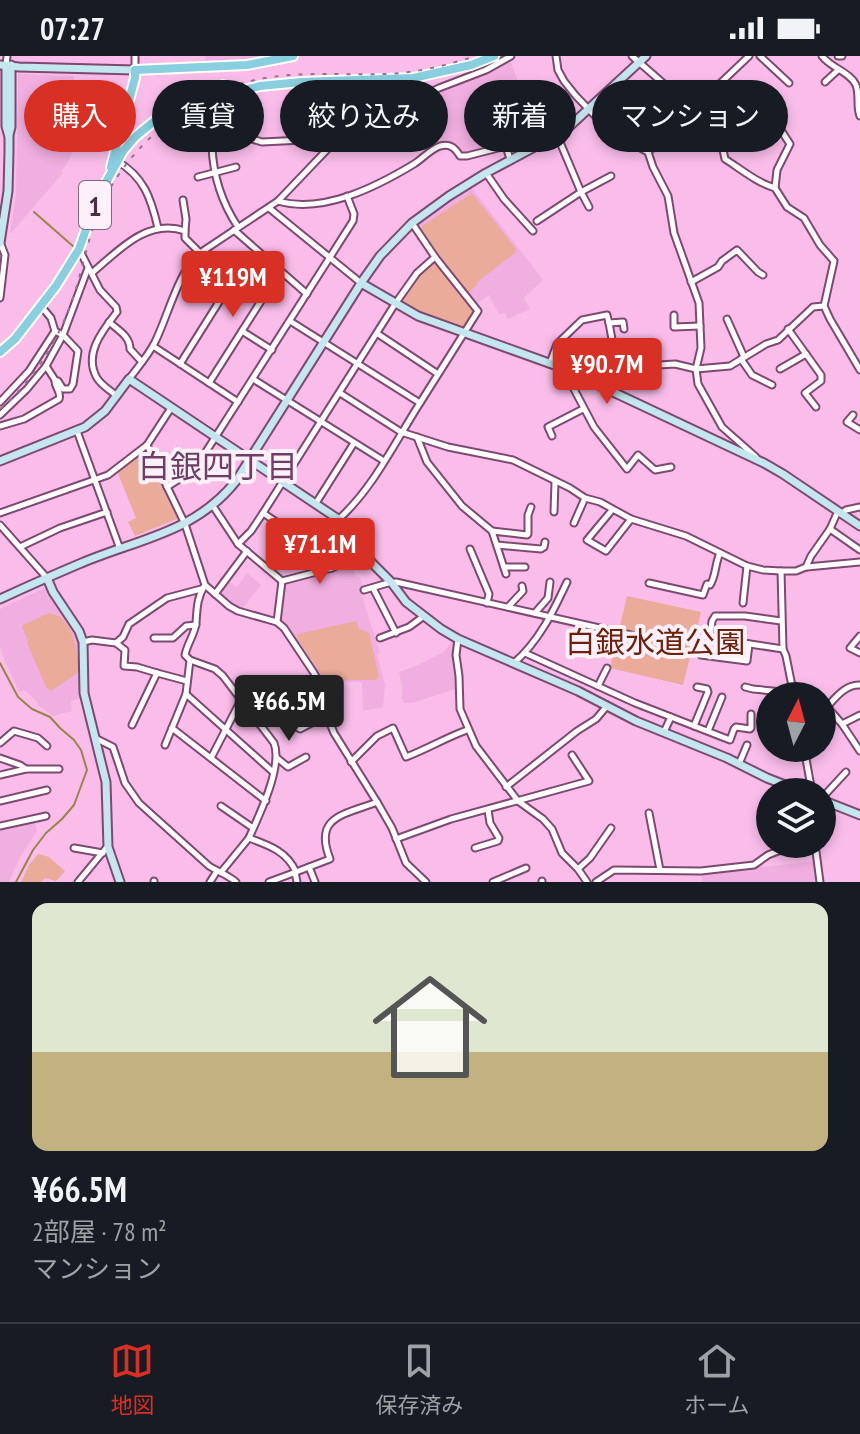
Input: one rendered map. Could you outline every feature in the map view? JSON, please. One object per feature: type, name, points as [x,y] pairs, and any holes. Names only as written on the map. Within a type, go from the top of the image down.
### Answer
[{"type":"main road","points":[[135,70],[247,65],[293,56]]},
{"type":"main road","name":"1","points":[[0,352],[15,339],[56,286],[79,249],[91,215],[123,151],[169,109],[218,85],[240,91],[301,82],[413,78],[471,65],[494,56]]},
{"type":"main road","name":"1","points":[[110,176],[135,70]]},
{"type":"street","points":[[0,298],[5,255],[0,243],[6,210],[4,140],[11,127],[8,65],[135,70],[135,56]]},
{"type":"street","points":[[199,56],[199,68]]},
{"type":"street","points":[[448,85],[486,70],[511,56]]},
{"type":"street","points":[[556,56],[564,81],[592,112]]},
{"type":"street","points":[[632,56],[659,80]]},
{"type":"street","points":[[576,119],[646,56]]},
{"type":"street","points":[[724,80],[749,56]]},
{"type":"street","points":[[760,56],[789,83]]},
{"type":"street","points":[[822,56],[826,62],[857,82],[860,116]]},
{"type":"street","points":[[825,82],[838,70]]},
{"type":"street","points":[[278,201],[309,205],[357,193],[401,172],[439,146],[450,145],[460,156],[506,146],[509,156]]},
{"type":"street","points":[[213,152],[225,205],[236,228],[307,294]]},
{"type":"street","points":[[0,461],[77,431],[96,420],[153,346],[194,259],[278,201],[324,152]]},
{"type":"street","points":[[0,599],[81,563],[185,524],[213,506],[250,459],[380,256],[412,223],[449,196],[525,152]]},
{"type":"street","points":[[564,152],[589,207]]},
{"type":"street","points":[[648,152],[668,196],[674,233],[699,303],[701,348],[696,369],[698,384],[722,427],[764,463]]},
{"type":"street","points":[[723,152],[725,159],[759,183],[775,188]]},
{"type":"street","points":[[786,152],[777,170],[775,188],[787,207],[804,218],[820,245],[833,258],[824,306],[860,370]]},
{"type":"street","points":[[117,161],[133,171],[144,187],[158,228]]},
{"type":"street","points":[[198,177],[236,167]]},
{"type":"street","points":[[486,173],[533,231]]},
{"type":"street","points":[[537,221],[611,176]]},
{"type":"street","points":[[167,487],[195,469],[353,221],[354,214],[347,196]]},
{"type":"street","points":[[183,200],[185,238],[200,253],[262,299]]},
{"type":"street","points":[[269,208],[361,283],[395,304],[418,316],[563,368],[764,463],[860,526]]},
{"type":"street","points":[[0,225],[6,210]]},
{"type":"street","points":[[339,519],[356,503],[478,311],[412,223]]},
{"type":"street","points":[[92,273],[126,244],[147,232],[158,228],[185,231]]},
{"type":"street","points":[[79,249],[100,290],[116,307],[117,312],[96,342],[93,367],[97,379],[117,396]]},
{"type":"street","points":[[691,282],[718,267],[737,250],[763,275]]},
{"type":"street","points":[[238,544],[251,531],[322,423],[395,304],[417,273],[435,257]]},
{"type":"street","points":[[0,415],[46,366],[63,335],[87,264]]},
{"type":"street","points":[[209,383],[280,271]]},
{"type":"street","points":[[180,364],[234,278]]},
{"type":"street","points":[[40,305],[51,318],[55,331],[78,351],[70,389],[63,389],[46,366]]},
{"type":"street","points":[[550,363],[557,344],[582,320],[607,315],[614,350],[642,366],[675,364],[696,369],[730,366],[778,340],[813,307],[824,306]]},
{"type":"street","points":[[674,315],[674,327],[700,326]]},
{"type":"street","points":[[727,319],[752,375],[772,385]]},
{"type":"street","points":[[290,321],[420,403]]},
{"type":"street","points":[[109,322],[127,338],[130,349],[142,362]]},
{"type":"street","points":[[609,323],[623,322],[624,329]]},
{"type":"street","points":[[788,329],[822,379],[805,393],[816,407]]},
{"type":"street","points":[[0,402],[29,371],[55,331]]},
{"type":"street","points":[[242,331],[272,350]]},
{"type":"street","points":[[378,334],[438,374]]},
{"type":"street","points":[[153,346],[238,402]]},
{"type":"street","points":[[563,368],[614,350]]},
{"type":"street","points":[[780,369],[806,354]]},
{"type":"street","points":[[563,368],[594,427],[627,469],[638,455],[655,470],[671,467]]},
{"type":"street","points":[[129,379],[339,519],[406,602],[458,639],[578,691],[636,721],[771,778]]},
{"type":"street","points":[[253,379],[384,461]]},
{"type":"street","points":[[0,426],[24,419],[59,399],[55,380]]},
{"type":"street","points":[[340,393],[401,432],[448,447],[507,458],[631,519],[677,532],[747,566],[796,571],[806,567],[860,562]]},
{"type":"street","points":[[0,513],[108,475],[147,445],[171,408]]},
{"type":"street","points":[[552,436],[548,427],[583,409]]},
{"type":"street","points":[[853,415],[847,422],[860,430]]},
{"type":"street","points":[[77,431],[120,549]]},
{"type":"street","points":[[417,436],[427,462],[462,506],[492,531],[505,570],[525,567]]},
{"type":"street","points":[[316,503],[354,443]]},
{"type":"street","points":[[147,445],[185,524],[203,587],[195,613],[196,625],[185,655],[223,676],[277,751],[266,801],[249,838],[210,882]]},
{"type":"street","points":[[554,512],[555,482]]},
{"type":"street","points":[[574,523],[585,498]]},
{"type":"street","points":[[213,506],[238,544],[282,581]]},
{"type":"street","points":[[492,531],[528,534],[531,507]]},
{"type":"street","points":[[806,567],[840,512],[860,507]]},
{"type":"street","points":[[612,510],[587,540],[606,551],[631,519]]},
{"type":"street","points":[[20,547],[60,528],[107,512]]},
{"type":"street","points":[[263,513],[318,550],[332,568]]},
{"type":"street","points":[[0,525],[47,578],[83,642],[84,693],[106,782],[106,850],[120,882]]},
{"type":"street","points":[[830,529],[860,550]]},
{"type":"street","points":[[497,545],[541,549],[545,542]]},
{"type":"street","points":[[470,549],[489,594],[487,603]]},
{"type":"street","points":[[215,594],[247,551]]},
{"type":"street","points":[[282,581],[332,568],[365,553]]},
{"type":"street","points":[[649,583],[703,595],[707,584],[713,582],[720,553]]},
{"type":"street","points":[[743,603],[747,566]]},
{"type":"street","points":[[781,571],[783,649],[791,682]]},
{"type":"street","points":[[277,622],[282,581]]},
{"type":"street","points":[[364,590],[391,582],[635,636]]},
{"type":"street","points":[[535,613],[548,598],[550,582]]},
{"type":"street","points":[[514,663],[544,628],[567,582]]},
{"type":"street","points":[[508,607],[523,591],[522,586]]},
{"type":"street","points":[[116,643],[129,624],[167,598],[203,587],[238,611],[277,622],[319,682],[323,706],[334,733],[377,802],[406,863],[426,882]]},
{"type":"street","points":[[373,588],[396,633]]},
{"type":"street","points":[[380,638],[396,633],[424,616]]},
{"type":"street","points":[[781,621],[721,616],[713,618],[710,638],[783,649]]},
{"type":"street","points":[[154,638],[173,638],[186,626],[196,625]]},
{"type":"street","points":[[860,636],[850,648],[860,653]]},
{"type":"street","points":[[458,639],[459,700],[467,730],[518,801],[552,829],[562,853],[587,882]]},
{"type":"street","points":[[83,642],[116,643],[125,650],[124,666],[187,681]]},
{"type":"street","points":[[701,655],[747,661],[749,644]]},
{"type":"street","points":[[525,653],[730,740],[736,727],[751,728],[751,714]]},
{"type":"street","points":[[165,745],[186,694],[190,660]]},
{"type":"street","points":[[598,686],[607,668]]},
{"type":"street","points":[[132,725],[157,673]]},
{"type":"street","points":[[836,695],[853,684],[860,685]]},
{"type":"street","points":[[694,726],[708,692],[697,687]]},
{"type":"street","points":[[745,687],[756,689]]},
{"type":"street","points":[[186,694],[273,772]]},
{"type":"street","points":[[708,731],[722,697]]},
{"type":"street","points":[[211,758],[241,700]]},
{"type":"street","points":[[506,787],[596,719],[607,706]]},
{"type":"street","points":[[281,714],[300,729],[327,715]]},
{"type":"street","points":[[842,724],[860,715]]},
{"type":"street","points":[[664,732],[671,717]]},
{"type":"street","points":[[836,717],[860,751]]},
{"type":"street","points":[[172,728],[266,801]]},
{"type":"street","points":[[351,762],[377,736],[393,728],[406,757],[467,730]]},
{"type":"street","points":[[1,741],[14,731],[38,738],[47,746]]},
{"type":"street","points":[[95,738],[113,747],[125,783],[139,803],[170,832],[236,882]]},
{"type":"street","points":[[739,764],[747,745]]},
{"type":"street","points":[[396,839],[451,819],[589,781],[572,755]]},
{"type":"street","points":[[276,757],[288,767],[306,757]]},
{"type":"street","points":[[0,758],[26,769]]},
{"type":"street","points":[[0,775],[26,769],[59,769]]},
{"type":"street","points":[[836,783],[846,772]]},
{"type":"street","points":[[0,801],[47,790]]},
{"type":"street","points":[[269,882],[330,859],[323,837],[333,820],[377,802]]},
{"type":"street","points":[[836,805],[860,815]]},
{"type":"street","points":[[221,806],[253,828]]},
{"type":"street","points":[[475,848],[498,841],[488,810]]},
{"type":"street","points":[[649,813],[660,870]]},
{"type":"street","points":[[0,826],[46,816]]},
{"type":"street","points":[[578,869],[590,858],[611,828]]},
{"type":"street","points":[[249,838],[278,849],[293,865],[297,882]]},
{"type":"street","points":[[74,848],[106,850]]},
{"type":"street","points":[[78,882],[106,850]]},
{"type":"street","points":[[596,882],[614,870],[701,871],[754,865],[764,858]]},
{"type":"street","points":[[816,858],[820,882]]},
{"type":"street","points":[[309,867],[315,882]]},
{"type":"street","points":[[493,882],[526,868]]},
{"type":"shaded area","points":[[205,56],[257,56],[248,62],[205,62]]},
{"type":"shaded area","points":[[509,57],[517,80],[464,80],[464,152],[479,152],[460,156],[448,146],[448,84]]},
{"type":"shaded area","points":[[18,74],[74,76],[74,80],[24,80],[24,152],[72,152],[61,171],[63,173],[10,234],[16,195]]},
{"type":"shaded area","points":[[469,184],[543,280],[524,298],[530,309],[508,319],[504,313],[499,314],[489,295],[474,306],[412,223]]},
{"type":"shaded area","points":[[352,562],[356,577],[360,577],[363,589],[360,590],[380,653],[377,654],[385,685],[383,707],[363,711],[362,682],[320,681],[280,619],[285,583]]},
{"type":"shaded area","points":[[247,573],[261,585],[242,609],[231,604],[220,592],[228,581],[237,587]]},
{"type":"shaded area","points":[[49,586],[81,640],[83,698],[71,701],[72,711],[53,716],[24,690],[19,692],[0,646],[0,609]]},
{"type":"shaded area","points":[[453,640],[455,689],[404,703],[399,672],[444,652]]},
{"type":"shaded area","points":[[34,819],[37,831],[9,882],[0,882],[0,826]]},
{"type":"shaded area","points":[[817,861],[819,882],[703,882],[701,874]]},
{"type":"green space","points":[[472,193],[516,249],[468,293],[419,228]]},
{"type":"green space","points":[[436,260],[475,309],[465,328],[419,313],[400,302],[418,274]]},
{"type":"green space","points":[[145,450],[179,518],[135,536],[128,522],[136,518],[117,471]]},
{"type":"green space","name":"白銀水道公園","points":[[627,596],[701,612],[683,685],[610,668]]},
{"type":"green space","points":[[49,613],[64,621],[69,628],[76,645],[79,672],[51,691],[46,687],[22,627]]},
{"type":"green space","points":[[356,621],[359,629],[369,633],[379,677],[376,680],[325,680],[297,638],[298,634]]},
{"type":"green space","points":[[38,854],[49,857],[65,871],[56,881],[45,878],[41,882],[21,882],[29,865]]},
{"type":"waterway","points":[[34,212],[74,247]]},
{"type":"waterway","points":[[0,663],[18,697],[32,709],[50,717],[74,740],[81,750],[87,770],[74,805],[33,850],[16,882]]},
{"type":"railway","points":[[0,409],[35,372],[60,329],[73,298],[93,226],[107,194],[134,155],[168,123],[208,98],[248,82],[287,75],[409,72],[476,56]]},
{"type":"district","name":"白銀四丁目","points":[[218,466]]}]
